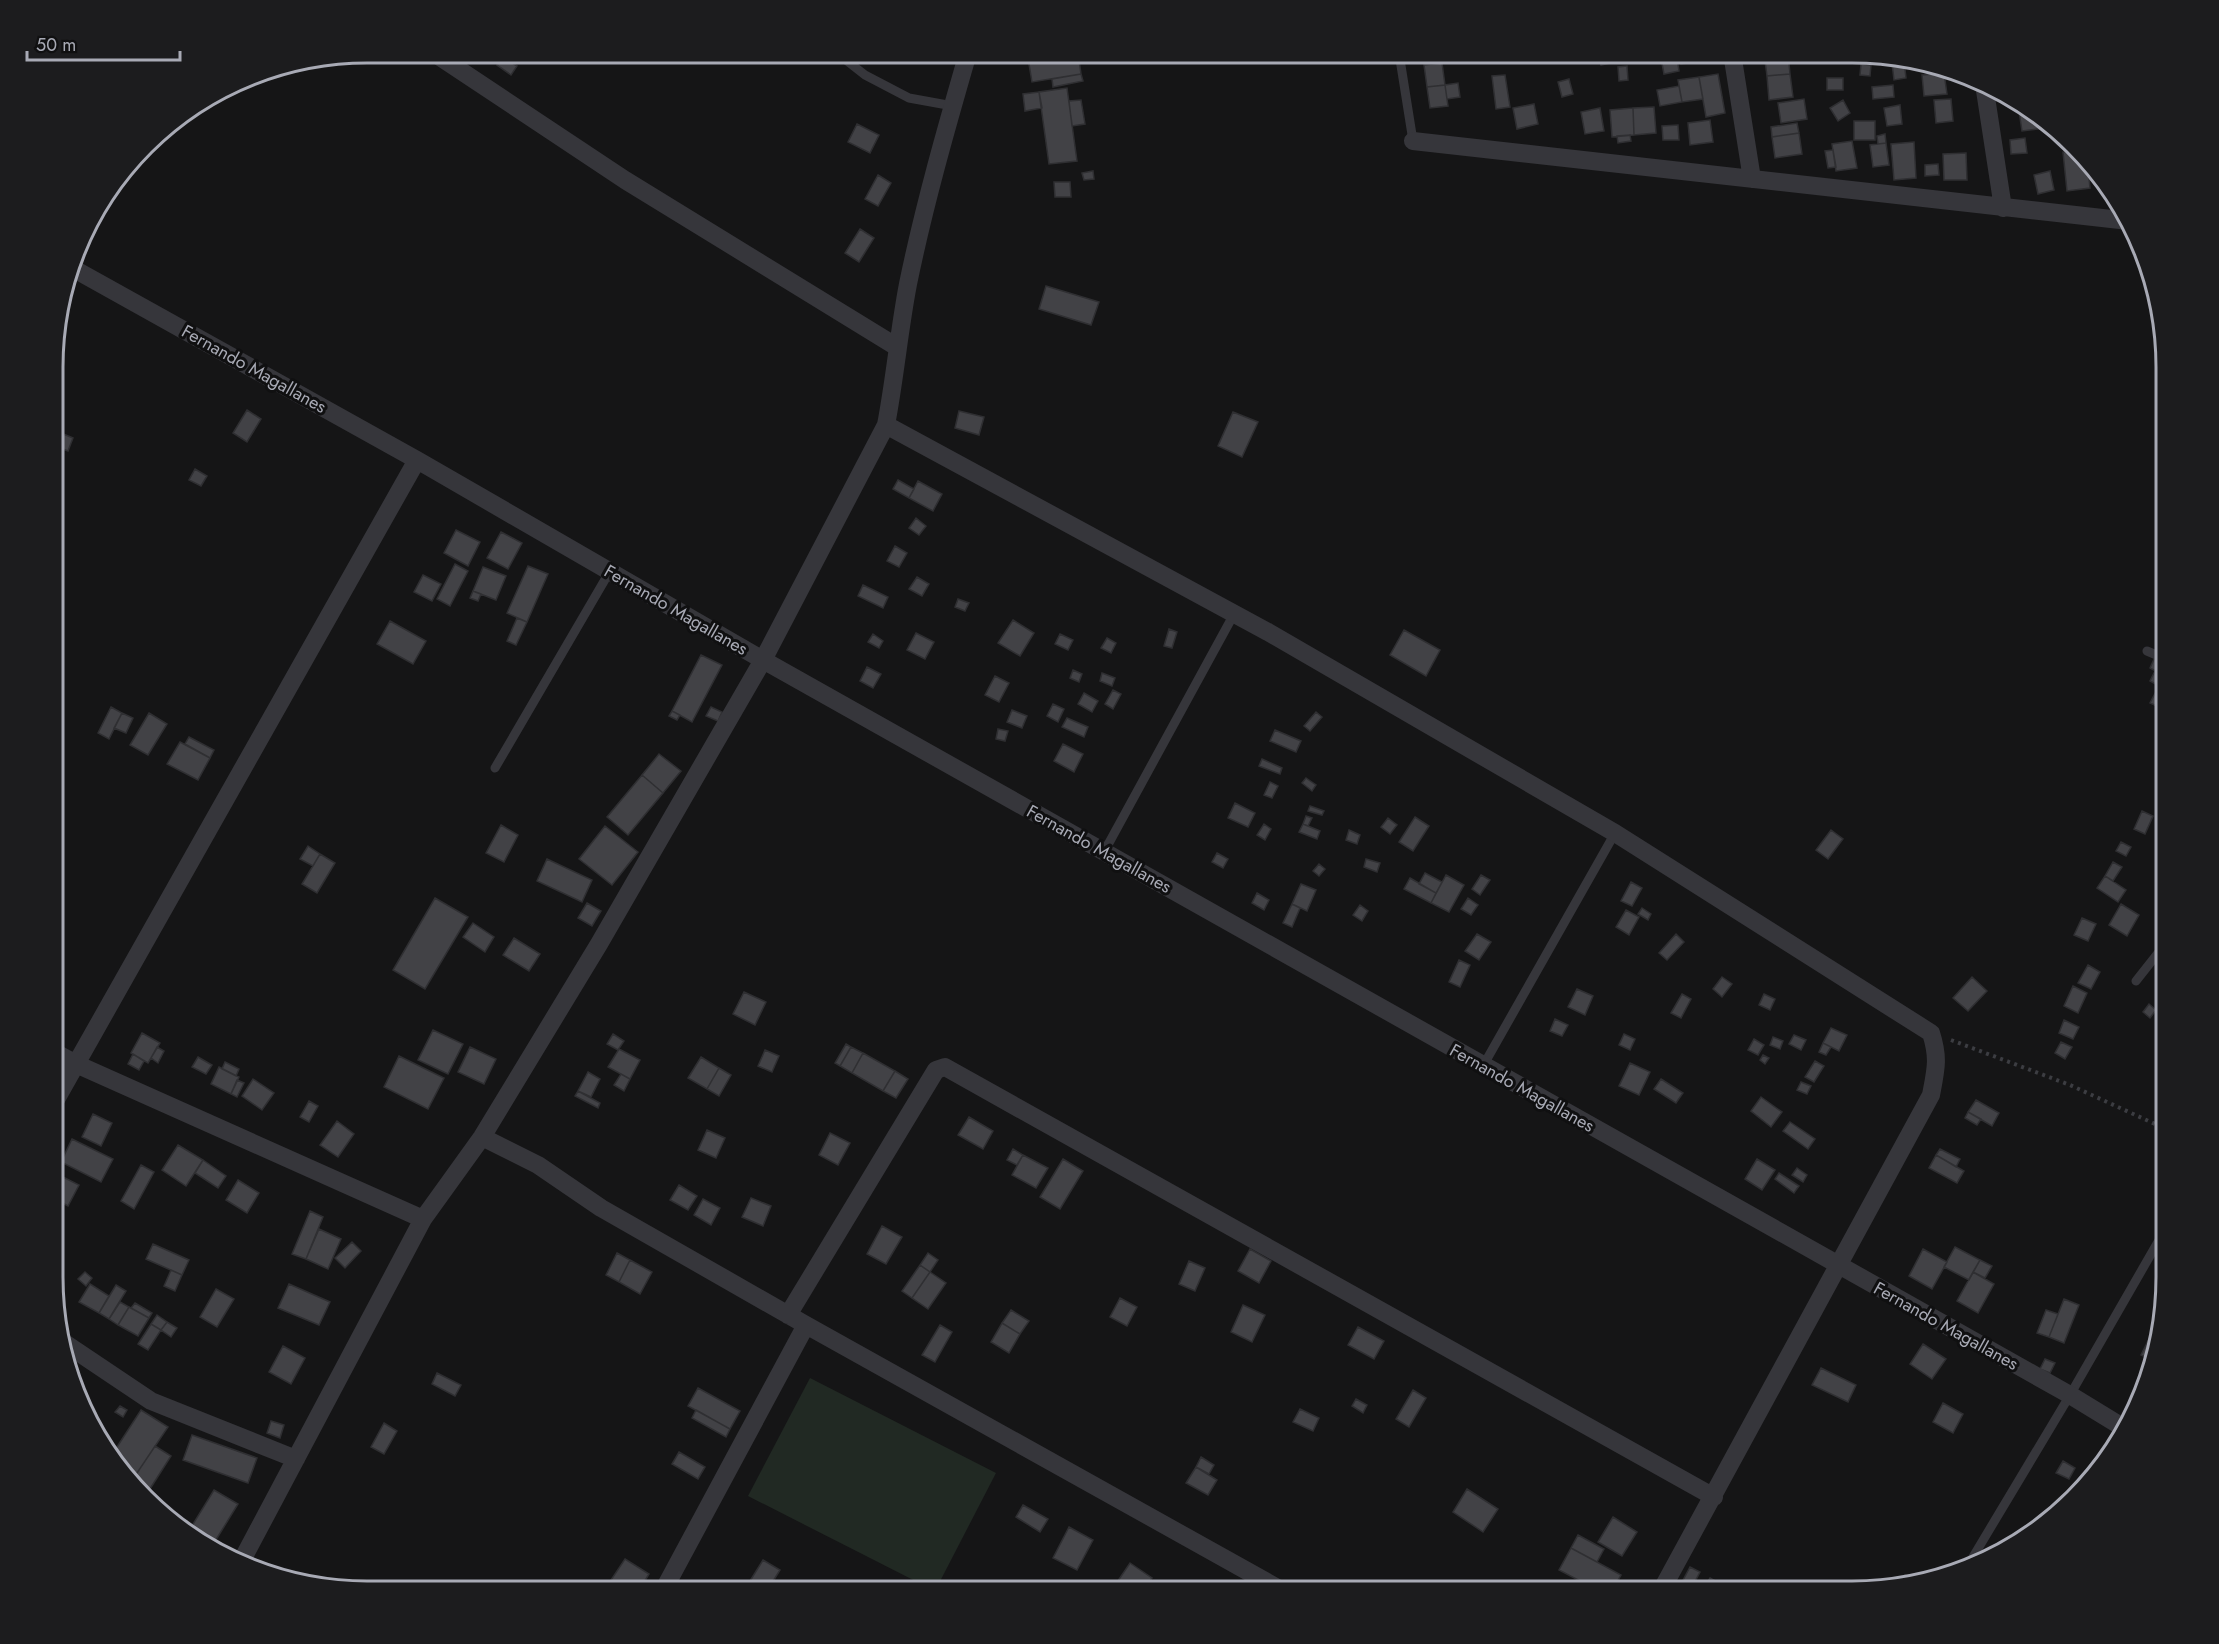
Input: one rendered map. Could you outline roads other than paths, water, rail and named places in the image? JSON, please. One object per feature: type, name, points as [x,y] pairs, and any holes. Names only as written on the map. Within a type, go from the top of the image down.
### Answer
[{"type":"street","points":[[450,63],[625,180],[897,347]]},
{"type":"street","points":[[245,1556],[423,1219],[482,1137],[605,934],[763,660],[886,425],[897,347],[914,256],[965,63]]},
{"type":"street","points":[[1734,63],[1752,179]]},
{"type":"street","points":[[1985,93],[2002,208]]},
{"type":"street","points":[[1413,141],[2118,220]]},
{"type":"street","name":"Fernando Magallanes","points":[[78,271],[417,460],[763,660],[2070,1395],[2118,1424]]},
{"type":"street","points":[[886,425],[1234,614],[1615,833],[1930,1033],[1936,1051],[1936,1067],[1931,1095],[1899,1150],[1839,1267],[1714,1497],[1666,1581]]},
{"type":"street","points":[[63,1087],[417,460]]},
{"type":"street","points":[[63,1057],[423,1219]]},
{"type":"street","points":[[788,1315],[936,1070],[945,1067],[1714,1497]]},
{"type":"street","points":[[482,1137],[538,1166],[601,1208],[788,1315],[1265,1581]]},
{"type":"street","points":[[668,1581],[807,1325]]},
{"type":"street","points":[[71,1347],[151,1401],[296,1459]]},
{"type":"lane","points":[[850,63],[865,75],[909,98],[952,106]]},
{"type":"lane","points":[[1401,63],[1413,141]]},
{"type":"lane","points":[[495,768],[609,571]]},
{"type":"lane","points":[[1104,852],[1234,614]]},
{"type":"lane","points":[[2147,651],[2156,655]]},
{"type":"lane","points":[[1483,1066],[1615,833]]},
{"type":"lane","points":[[2136,981],[2156,956]]},
{"type":"lane","points":[[1974,1556],[2156,1245]]}]
